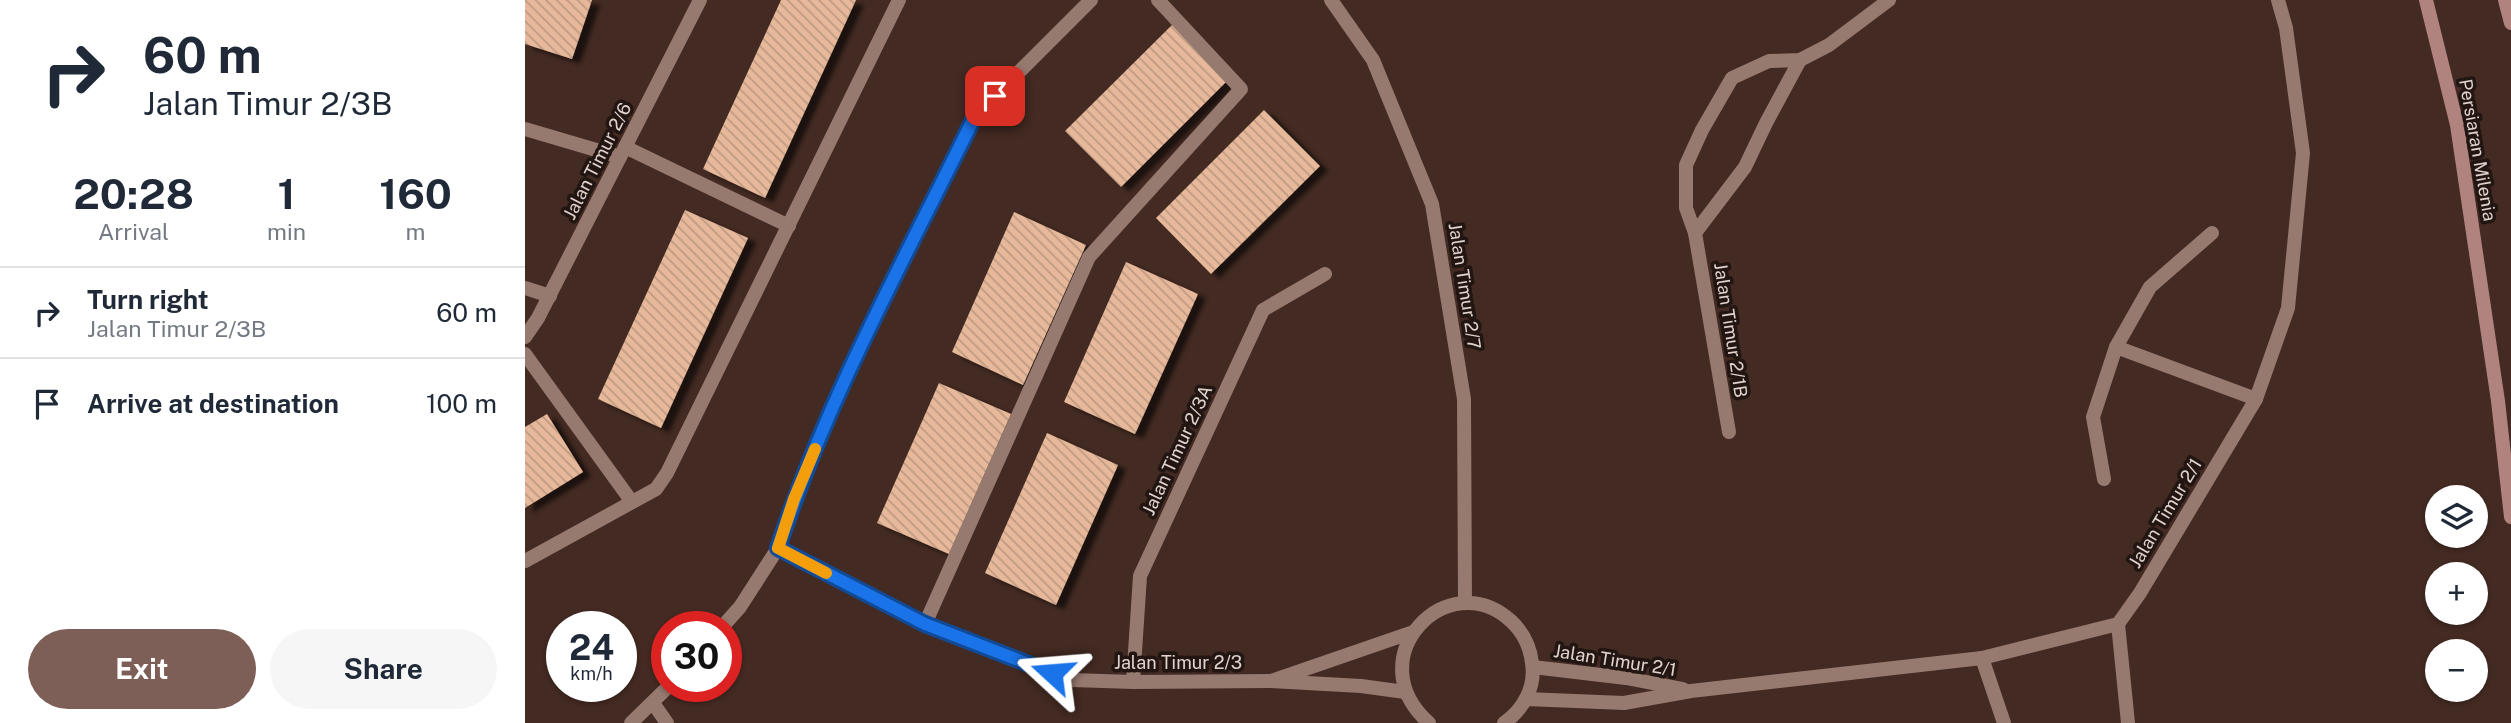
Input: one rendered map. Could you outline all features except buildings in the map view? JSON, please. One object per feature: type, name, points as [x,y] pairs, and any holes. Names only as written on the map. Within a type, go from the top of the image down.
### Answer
[{"type":"main road","name":"Persiaran Milenia","points":[[2426,0],[2457,125],[2498,401],[2511,517]]},
{"type":"main road","points":[[2505,0],[2511,23]]},
{"type":"street","name":"Jalan Timur 2/6","points":[[525,337],[549,296],[700,0]]},
{"type":"street","points":[[525,561],[656,489],[667,473],[899,0]]},
{"type":"street","points":[[736,611],[778,548],[794,499],[836,399],[975,116],[1091,0]]},
{"type":"street","points":[[925,624],[1089,257],[1241,89],[1158,0]]},
{"type":"street","name":"Jalan Timur 2/7","points":[[1331,0],[1373,60],[1432,204],[1464,399],[1465,603]]},
{"type":"street","name":"Jalan Timur 2/1B","points":[[1729,432],[1695,233],[1686,208],[1686,165],[1702,130],[1732,78],[1769,61],[1800,60],[1829,45],[1889,0]]},
{"type":"street","name":"Jalan Timur 2/1","points":[[1526,699],[1624,703],[1691,691],[1982,658],[2118,624],[2140,593],[2256,399],[2288,308],[2303,153],[2286,29],[2279,0]]},
{"type":"street","points":[[1695,233],[1745,167],[1800,60]]},
{"type":"street","points":[[525,129],[622,152],[789,226]]},
{"type":"street","points":[[2103,479],[2092,417],[2116,347],[2150,287],[2212,233]]},
{"type":"street","name":"Jalan Timur 2/3A","points":[[1133,682],[1140,576],[1263,310],[1325,274]]},
{"type":"street","points":[[525,288],[549,296]]},
{"type":"street","points":[[2116,347],[2256,399]]},
{"type":"street","points":[[525,354],[632,502]]},
{"type":"street","name":"Jalan Timur 2/3","points":[[778,548],[925,624],[1072,680],[1271,681],[1361,686],[1405,692]]},
{"type":"street","points":[[1429,723],[1416,711],[1405,692],[1402,672],[1404,651],[1413,632],[1427,617],[1445,607],[1465,603],[1486,606],[1504,615],[1519,629],[1529,647],[1533,667],[1531,684],[1526,699],[1513,717],[1504,723]]},
{"type":"street","points":[[2118,624],[2128,723]]},
{"type":"street","points":[[1271,681],[1413,632]]},
{"type":"street","points":[[1982,658],[2004,723]]},
{"type":"street","name":"Jalan Timur 2/1","points":[[1533,667],[1626,678],[1691,691]]},
{"type":"street","points":[[631,723],[653,703],[667,723]]},
{"type":"slow traffic","points":[[815,449],[794,499],[778,548],[826,573]]},
{"type":"route","points":[[995,96],[975,116],[836,399],[794,499],[778,548],[925,624],[1052,673]]}]
